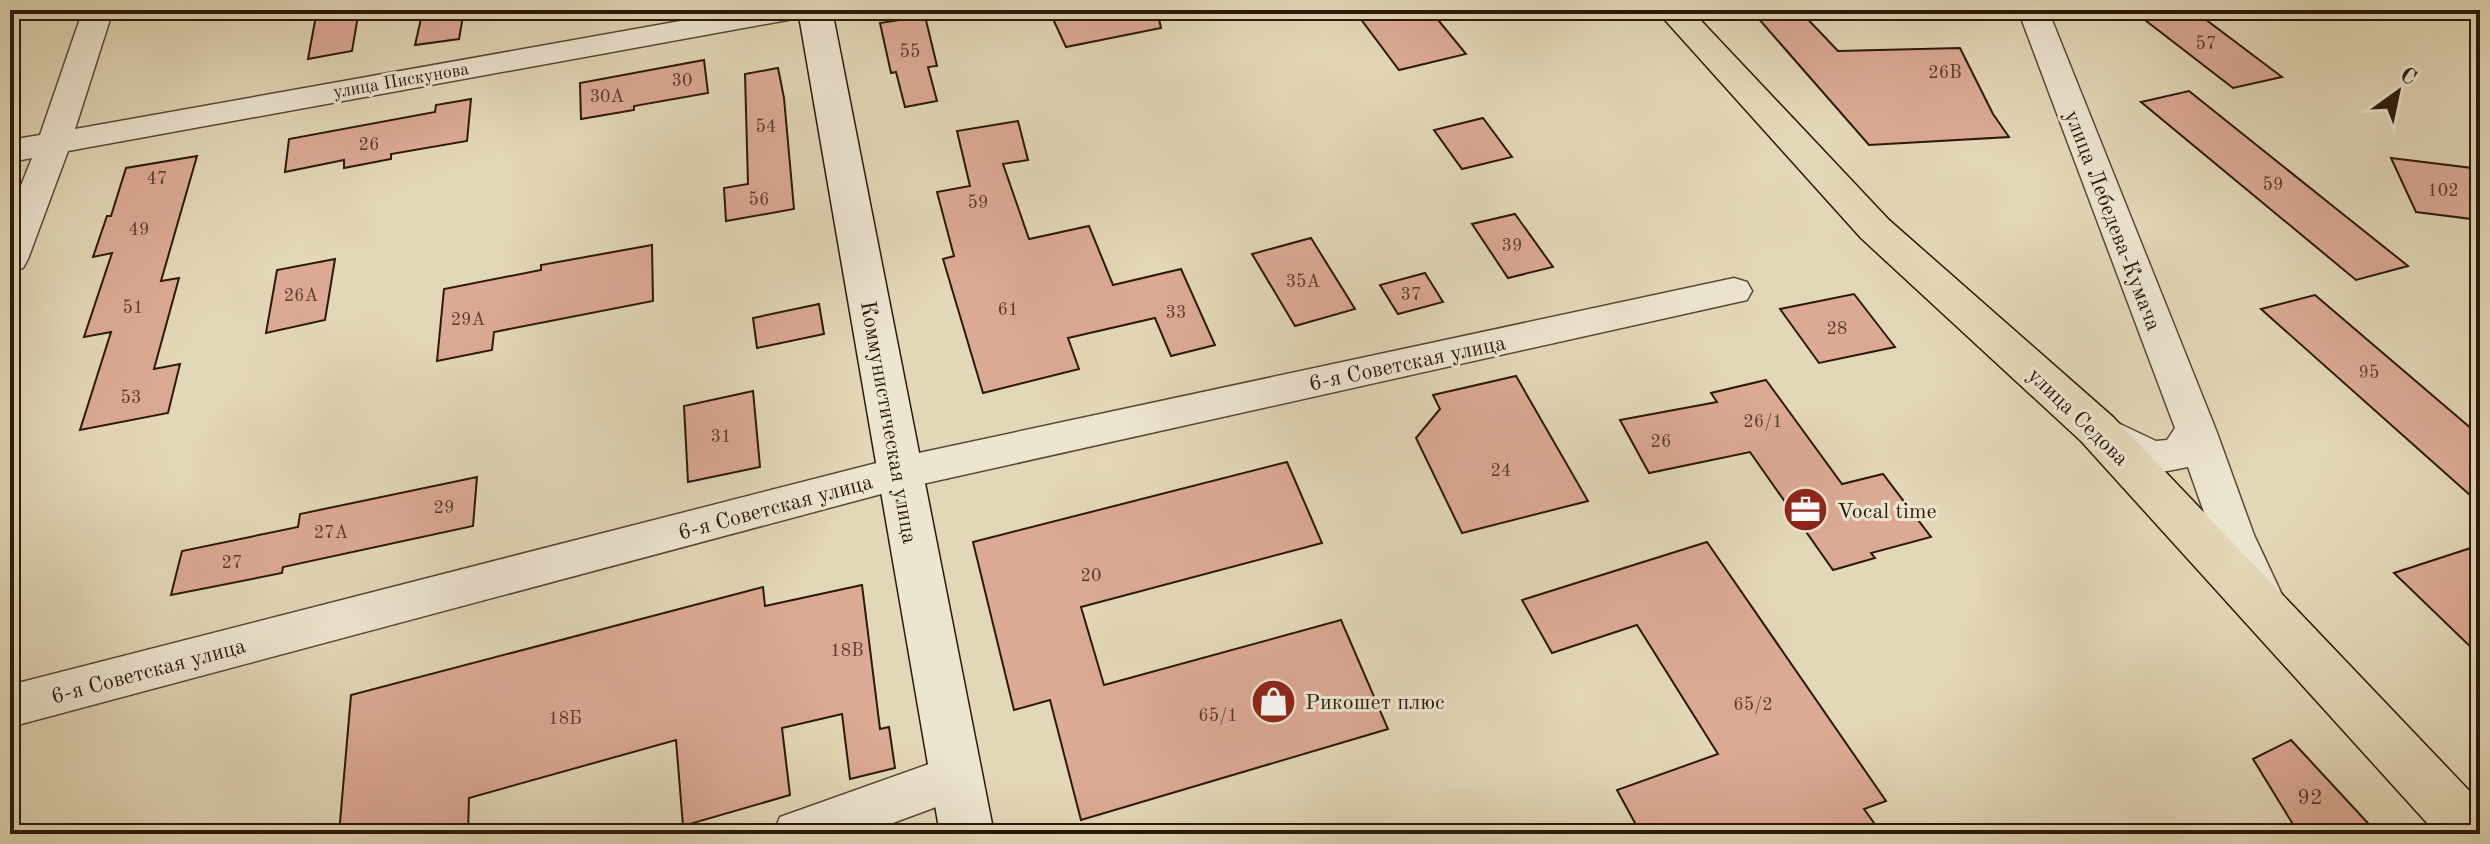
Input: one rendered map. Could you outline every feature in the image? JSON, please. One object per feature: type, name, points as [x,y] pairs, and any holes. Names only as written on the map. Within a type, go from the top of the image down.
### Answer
[{"type":"main road","name":"улица Седова","points":[[1673,10],[1875,229],[2097,429],[2473,834]]},
{"type":"street","points":[[10,259],[54,143],[98,10]]},
{"type":"street","name":"улица Пискунова","points":[[10,151],[793,10]]},
{"type":"street","name":"Коммунистическая улица","points":[[815,10],[967,834]]},
{"type":"street","name":"улица Лебедева-Кумача","points":[[2033,10],[2196,430],[2233,535],[2269,614]]},
{"type":"street","name":"6-я Советская улица","points":[[10,706],[900,473],[1734,291]]},
{"type":"street","points":[[2097,429],[2152,458],[2179,454],[2196,430]]},
{"type":"street","points":[[798,834],[957,777]]},
{"type":"building","points":[[317,10],[359,10],[352,51],[308,59]]},
{"type":"building","points":[[423,10],[464,10],[459,39],[415,45]]},
{"type":"building","points":[[1100,10],[1157,10],[1161,28],[1066,47],[1053,19]]},
{"type":"building","points":[[1354,10],[1430,10],[1466,54],[1399,70]]},
{"type":"building","points":[[1751,10],[1799,10],[1838,51],[1960,48],[1993,114],[2009,137],[1869,145]]},
{"type":"building","points":[[2132,10],[2193,10],[2282,77],[2233,88]]},
{"type":"building","points":[[925,16],[937,66],[928,67],[937,101],[905,107],[896,72],[891,73],[880,23]]},
{"type":"building","points":[[704,60],[708,93],[581,119],[580,83]]},
{"type":"building","points":[[778,68],[784,98],[794,209],[726,221],[724,188],[748,184],[745,74]]},
{"type":"building","points":[[2189,91],[2408,266],[2356,280],[2141,102]]},
{"type":"building","points":[[471,99],[467,141],[391,154],[391,159],[344,168],[344,160],[285,172],[289,139],[435,112],[436,105]]},
{"type":"building","points":[[1483,118],[1512,157],[1462,169],[1434,130]]},
{"type":"building","points":[[1018,121],[1028,160],[1003,164],[1029,239],[1089,226],[1113,285],[1181,269],[1215,345],[1171,356],[1155,318],[1068,338],[1079,369],[983,393],[943,259],[954,256],[937,192],[970,186],[957,131]]},
{"type":"building","points":[[197,156],[161,281],[179,278],[154,369],[180,364],[168,413],[80,430],[111,332],[84,337],[112,253],[93,257],[107,216],[111,216],[126,168]]},
{"type":"building","points":[[2391,158],[2480,169],[2480,220],[2416,212]]},
{"type":"building","points":[[1515,214],[1553,267],[1508,278],[1472,224]]},
{"type":"building","points":[[1311,238],[1355,309],[1295,326],[1252,254]]},
{"type":"building","points":[[652,245],[653,301],[494,332],[492,350],[437,361],[444,289],[541,270],[541,265]]},
{"type":"building","points":[[335,259],[325,320],[266,333],[277,270]]},
{"type":"building","points":[[1425,273],[1443,302],[1398,314],[1380,285]]},
{"type":"building","points":[[1854,294],[1895,347],[1819,363],[1780,309]]},
{"type":"building","points":[[2315,295],[2480,436],[2480,504],[2261,309]]},
{"type":"building","points":[[819,304],[824,334],[757,348],[753,318]]},
{"type":"building","points":[[1516,376],[1588,501],[1462,533],[1416,438],[1440,409],[1433,395]]},
{"type":"building","points":[[1766,380],[1842,484],[1883,474],[1931,537],[1871,553],[1875,558],[1833,570],[1750,452],[1649,473],[1620,420],[1717,402],[1711,393]]},
{"type":"building","points":[[753,391],[760,467],[688,482],[684,406]]},
{"type":"building","points":[[1287,462],[1322,543],[1081,607],[1104,685],[1341,620],[1388,729],[1081,820],[1050,700],[1014,710],[973,542]]},
{"type":"building","points":[[477,477],[473,526],[283,567],[282,573],[171,595],[182,551],[298,527],[300,514]]},
{"type":"building","points":[[1707,542],[1886,801],[1864,809],[1882,834],[1641,834],[1617,790],[1718,754],[1637,625],[1552,653],[1522,600]]},
{"type":"building","points":[[2480,545],[2480,656],[2394,573]]},
{"type":"building","points":[[862,585],[880,729],[889,727],[895,768],[850,779],[842,714],[782,728],[790,795],[683,826],[676,740],[469,798],[468,834],[339,834],[351,695],[763,587],[765,606]]},
{"type":"building","points":[[2291,740],[2378,834],[2299,834],[2253,759]]},
{"type":"place","name":"Vocal time","points":[[1806,510]]},
{"type":"place","name":"Рикошет плюс","points":[[1274,701]]}]
